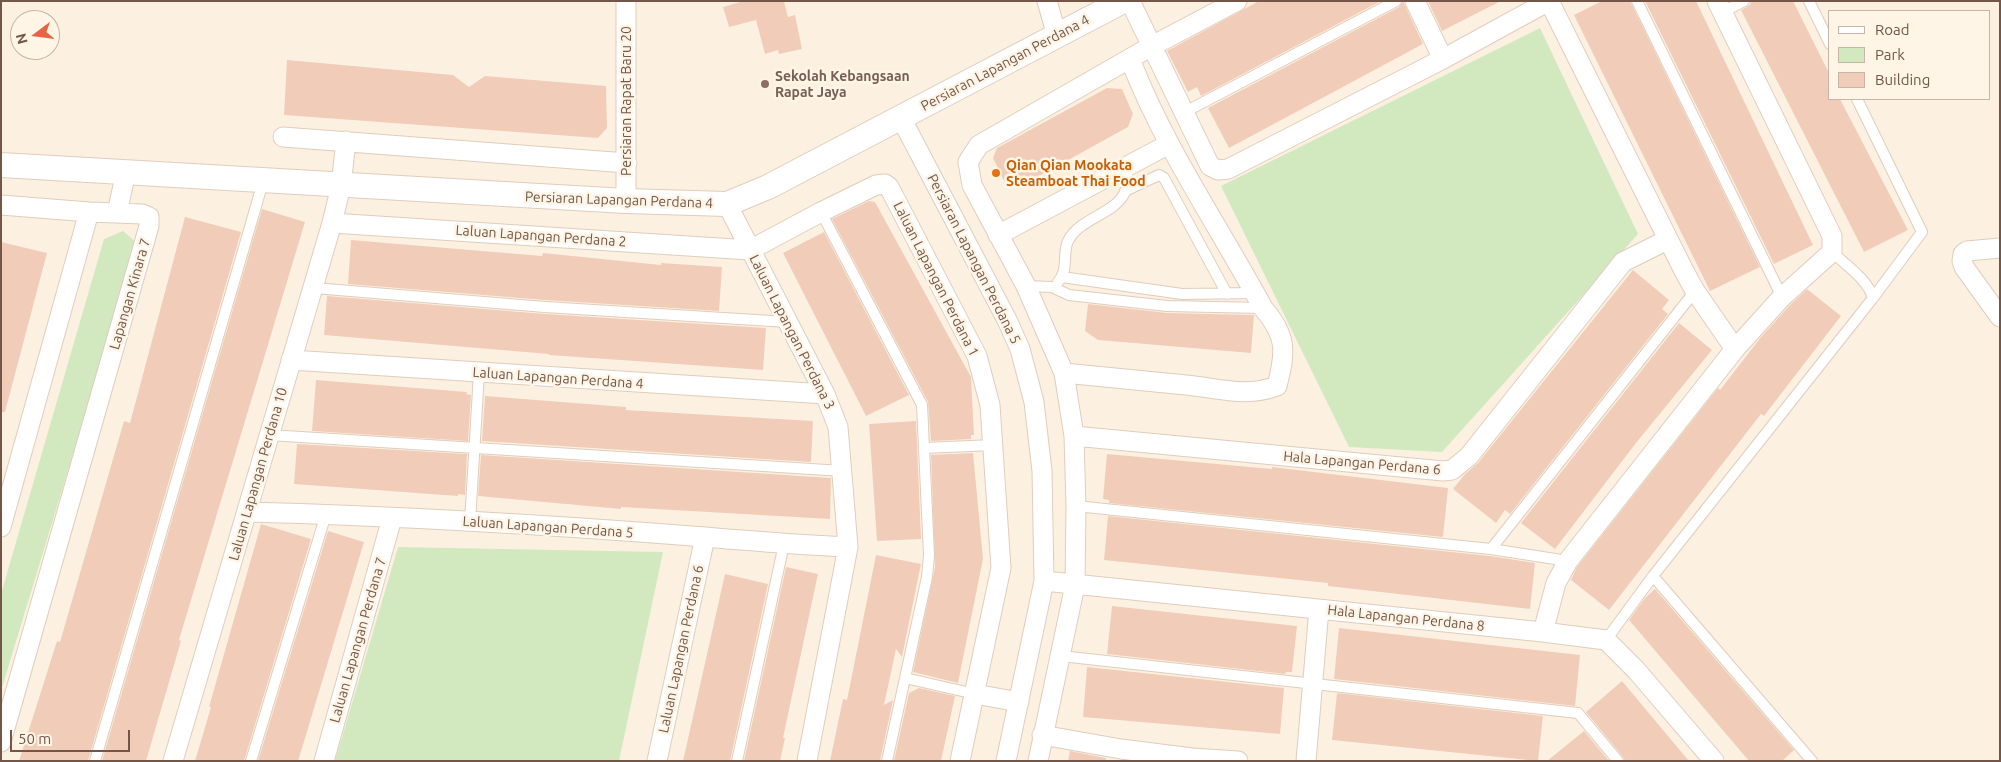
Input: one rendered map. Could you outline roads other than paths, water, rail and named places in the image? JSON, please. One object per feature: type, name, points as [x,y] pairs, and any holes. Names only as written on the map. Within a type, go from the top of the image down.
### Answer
[{"type":"street","name":"Persiaran Rapat Baru 20","points":[[626,1],[626,201]]},
{"type":"street","points":[[1046,1],[1057,36]]},
{"type":"street","name":"Persiaran Lapangan Perdana 4","points":[[1,166],[626,201],[727,204],[768,187],[1123,1]]},
{"type":"street","points":[[1130,1],[1150,47],[1210,166],[1218,170],[1228,169],[1443,59],[1549,1],[1695,291],[1735,349]]},
{"type":"street","points":[[1038,761],[1075,584],[1076,506],[1074,436],[1064,373],[1026,286],[972,185],[968,162],[979,145],[1150,47],[1237,1]]},
{"type":"street","points":[[1416,1],[1443,59]]},
{"type":"street","points":[[1543,632],[1556,583],[1568,560],[1735,349],[1782,296],[1832,252],[1832,236],[1720,7]]},
{"type":"street","points":[[1064,373],[1202,387],[1241,393],[1262,392],[1277,386],[1282,368],[1283,336],[1259,301],[1170,144],[1130,59]]},
{"type":"street","name":"Persiaran Lapangan Perdana 5","points":[[901,118],[1007,320],[1020,349],[1034,402],[1042,471],[1044,581],[1006,761]]},
{"type":"street","points":[[283,137],[627,163]]},
{"type":"street","name":"Laluan Lapangan Perdana 10","points":[[173,761],[314,288],[341,186],[346,142]]},
{"type":"street","points":[[998,234],[1170,144]]},
{"type":"street","points":[[117,213],[126,172]]},
{"type":"street","name":"Laluan Lapangan Perdana 1","points":[[750,250],[876,185],[885,184],[891,190],[977,356],[990,405],[1001,568],[960,761]]},
{"type":"street","name":"Laluan Lapangan Perdana 3","points":[[727,204],[825,394],[838,427],[848,547],[807,761]]},
{"type":"street","name":"Lapangan Kinara 7","points":[[1,205],[142,214],[149,217],[149,226],[1,742]]},
{"type":"street","points":[[1,527],[89,212]]},
{"type":"street","name":"Laluan Lapangan Perdana 2","points":[[332,223],[750,250]]},
{"type":"street","name":"Hala Lapangan Perdana 6","points":[[1074,436],[1443,471],[1452,470],[1469,456],[1623,262],[1668,240]]},
{"type":"street","points":[[2000,248],[1967,251],[1963,254],[1962,261],[1964,267],[2000,317]]},
{"type":"street","name":"Laluan Lapangan Perdana 4","points":[[291,360],[825,394]]},
{"type":"street","name":"Laluan Lapangan Perdana 5","points":[[247,512],[326,514],[470,522],[848,547]]},
{"type":"street","name":"Laluan Lapangan Perdana 7","points":[[324,761],[392,518]]},
{"type":"street","name":"Laluan Lapangan Perdana 6","points":[[657,761],[705,537]]},
{"type":"street","name":"Hala Lapangan Perdana 8","points":[[1044,581],[1606,640]]},
{"type":"street","points":[[1306,761],[1319,610]]},
{"type":"street","points":[[1606,640],[1636,670],[1714,761]]},
{"type":"street","points":[[975,694],[1019,702]]},
{"type":"street","points":[[1042,735],[1120,755],[1238,761]]},
{"type":"lane","points":[[1183,113],[1396,1]]},
{"type":"lane","points":[[1637,1],[1782,296]]},
{"type":"lane","points":[[1720,7],[1744,1]]},
{"type":"lane","points":[[1809,1],[1828,40]]},
{"type":"lane","points":[[1606,640],[1653,576],[1922,232],[1857,100]]},
{"type":"lane","points":[[1052,287],[1062,277],[1067,242],[1077,228],[1120,201],[1127,188],[1126,166]]},
{"type":"lane","points":[[1125,191],[1159,175],[1164,178],[1227,294]]},
{"type":"lane","points":[[95,761],[263,182]]},
{"type":"lane","points":[[821,212],[922,405],[930,555],[927,577],[887,761]]},
{"type":"lane","points":[[1832,252],[1861,280],[1871,292],[1872,298]]},
{"type":"lane","points":[[1062,277],[1182,294],[1227,294],[1259,301]]},
{"type":"lane","points":[[1026,286],[1052,287],[1069,295],[1167,306],[1259,301]]},
{"type":"lane","points":[[314,288],[545,307],[788,322]]},
{"type":"lane","points":[[1491,549],[1695,291]]},
{"type":"lane","points":[[470,522],[479,372]]},
{"type":"lane","points":[[269,435],[843,471]]},
{"type":"lane","points":[[924,448],[993,445]]},
{"type":"lane","points":[[1076,506],[1491,549],[1568,560]]},
{"type":"lane","points":[[252,761],[326,514]]},
{"type":"lane","points":[[737,761],[784,544]]},
{"type":"lane","points":[[1653,576],[1812,761]]},
{"type":"lane","points":[[1061,656],[1578,713],[1618,761]]},
{"type":"lane","points":[[905,678],[975,694]]},
{"type":"place","name":"Sekolah Kebangsaan Rapat Jaya","points":[[765,84]]},
{"type":"place","name":"Qian Qian Mookata Steamboat Thai Food","points":[[996,173]]}]
